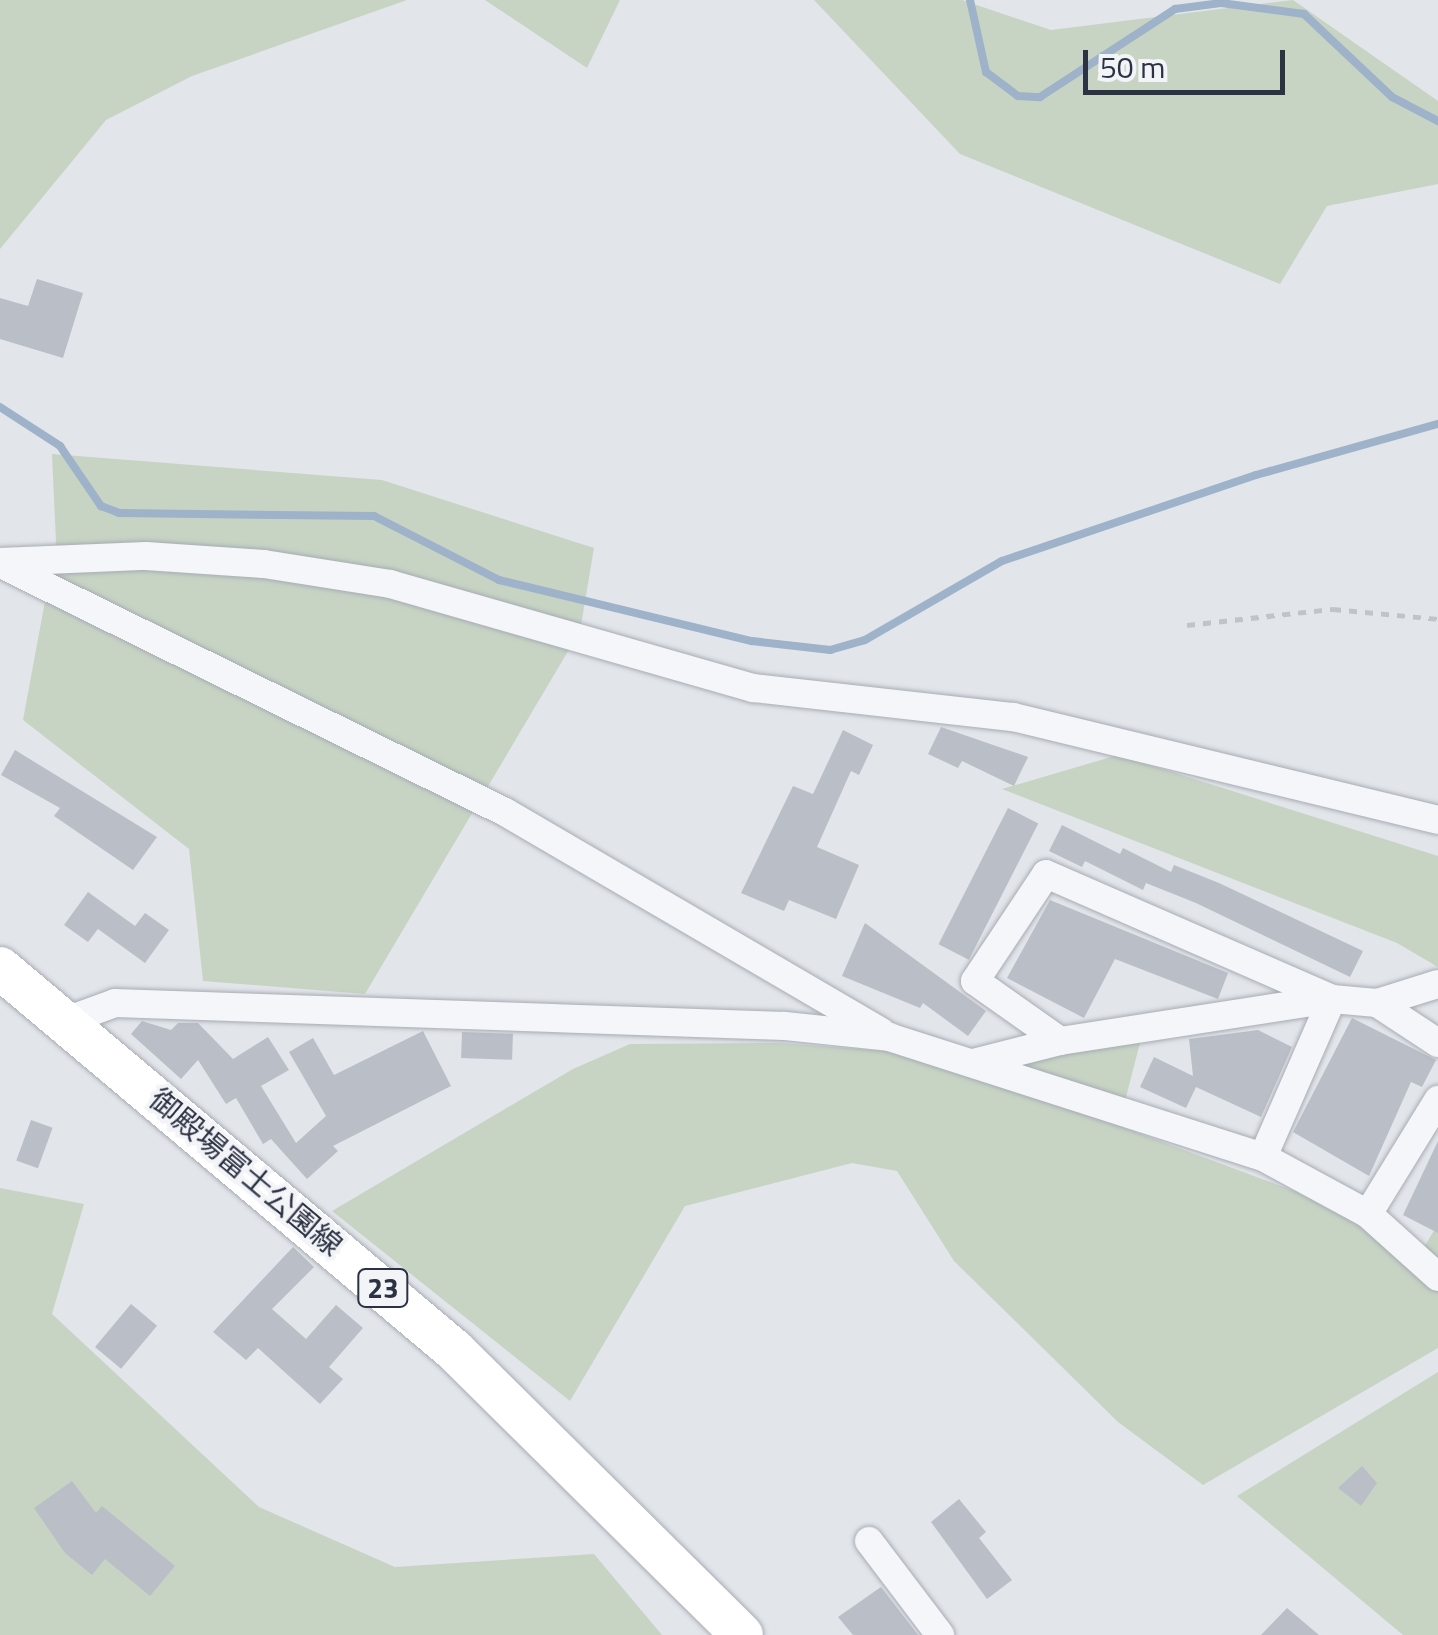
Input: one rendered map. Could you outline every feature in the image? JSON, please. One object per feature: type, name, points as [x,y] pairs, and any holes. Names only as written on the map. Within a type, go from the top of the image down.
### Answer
[{"type":"main road","name":"御殿場富士公園線","points":[[0,968],[35,1007],[454,1350],[742,1635]]},
{"type":"street","points":[[0,563],[146,556],[264,564],[390,584],[753,688],[1013,718],[1438,820]]},
{"type":"street","points":[[0,563],[505,812],[888,1037]]},
{"type":"street","points":[[1060,1041],[976,981],[1046,874],[1332,999]]},
{"type":"street","points":[[972,1064],[1060,1041],[1332,999],[1376,1003],[1438,984]]},
{"type":"street","points":[[1262,1156],[1332,999]]},
{"type":"street","points":[[35,1007],[115,1002],[784,1026],[888,1037],[1262,1156],[1368,1214],[1438,1277]]},
{"type":"street","points":[[1376,1003],[1438,1043]]},
{"type":"street","points":[[1368,1214],[1438,1100]]},
{"type":"street","points":[[869,1541],[940,1635]]},
{"type":"path","points":[[1187,625],[1333,609],[1438,619]]},
{"type":"green space","points":[[0,0],[407,0],[192,76],[106,120],[0,249]]},
{"type":"green space","points":[[485,0],[620,0],[587,68]]},
{"type":"green space","points":[[814,0],[962,0],[1051,30],[1293,0],[1438,101],[1438,184],[1327,206],[1280,284],[960,154]]},
{"type":"green space","points":[[52,454],[382,480],[594,548],[580,631],[365,994],[203,981],[189,849],[23,720],[56,542]]},
{"type":"green space","points":[[1118,755],[1438,856],[1438,967],[1397,943],[1002,789]]},
{"type":"green space","points":[[1142,1035],[1124,1105],[991,1064]]},
{"type":"green space","points":[[780,1043],[926,1054],[1313,1198],[1418,1257],[1438,1224],[1438,1348],[1203,1485],[1118,1422],[954,1261],[897,1171],[852,1163],[685,1206],[570,1401],[332,1211],[573,1069],[630,1044]]},
{"type":"green space","points":[[0,1188],[84,1204],[52,1314],[259,1507],[395,1567],[594,1554],[662,1635],[0,1635]]},
{"type":"green space","points":[[1438,1372],[1438,1635],[1403,1635],[1237,1496]]},
{"type":"building","points":[[37,279],[83,293],[63,358],[0,339],[0,298],[28,306]]},
{"type":"building","points":[[941,727],[1028,757],[1014,786],[962,761],[958,768],[928,754]]},
{"type":"building","points":[[843,730],[873,745],[859,775],[851,771],[817,847],[859,865],[836,919],[789,900],[784,911],[741,893],[793,786],[813,794]]},
{"type":"building","points":[[15,750],[157,837],[133,870],[54,816],[60,808],[1,775]]},
{"type":"building","points":[[1008,808],[1038,823],[969,960],[939,944]]},
{"type":"building","points":[[1062,825],[1120,854],[1123,848],[1171,872],[1174,865],[1219,883],[1363,951],[1350,977],[1196,903],[1146,883],[1143,890],[1085,861],[1082,867],[1049,851]]},
{"type":"building","points":[[88,892],[135,926],[145,913],[169,930],[145,963],[98,929],[88,942],[64,925]]},
{"type":"building","points":[[1050,900],[1228,973],[1218,999],[1115,959],[1084,1018],[1007,978]]},
{"type":"building","points":[[865,923],[986,1011],[968,1036],[923,1003],[920,1008],[842,976]]},
{"type":"building","points":[[1352,1018],[1436,1060],[1422,1087],[1411,1082],[1369,1176],[1293,1132]]},
{"type":"building","points":[[142,1021],[171,1030],[178,1023],[198,1023],[233,1059],[268,1037],[289,1070],[261,1086],[296,1143],[326,1116],[289,1052],[313,1038],[334,1075],[423,1031],[451,1086],[333,1146],[338,1151],[307,1179],[271,1139],[263,1144],[236,1098],[226,1104],[198,1060],[181,1079],[131,1034]]},
{"type":"building","points":[[1258,1030],[1292,1047],[1261,1117],[1196,1087],[1186,1108],[1140,1087],[1154,1057],[1193,1076],[1189,1039]]},
{"type":"building","points":[[462,1032],[513,1034],[512,1060],[461,1058]]},
{"type":"building","points":[[31,1120],[53,1128],[38,1168],[16,1160]]},
{"type":"building","points":[[1438,1141],[1438,1233],[1403,1215]]},
{"type":"building","points":[[293,1247],[314,1267],[272,1309],[306,1339],[336,1305],[363,1328],[329,1367],[343,1379],[320,1404],[258,1348],[246,1360],[213,1332]]},
{"type":"building","points":[[131,1304],[157,1326],[121,1369],[95,1347]]},
{"type":"building","points":[[1362,1466],[1377,1483],[1361,1506],[1338,1488]]},
{"type":"building","points":[[72,1481],[96,1513],[102,1506],[175,1566],[150,1596],[105,1559],[92,1575],[65,1553],[34,1508]]},
{"type":"building","points":[[959,1499],[986,1532],[979,1538],[1012,1580],[987,1599],[931,1522]]},
{"type":"building","points":[[881,1587],[918,1635],[853,1635],[838,1617]]},
{"type":"building","points":[[1287,1608],[1319,1635],[1261,1635]]},
{"type":"waterway","points":[[970,0],[986,72],[1018,96],[1040,97],[1175,9],[1221,3],[1304,14],[1392,97],[1438,121]]},
{"type":"waterway","points":[[0,407],[60,446],[101,506],[119,513],[374,516],[499,580],[752,641],[830,650],[865,640],[1002,561],[1256,475],[1438,424]]}]
